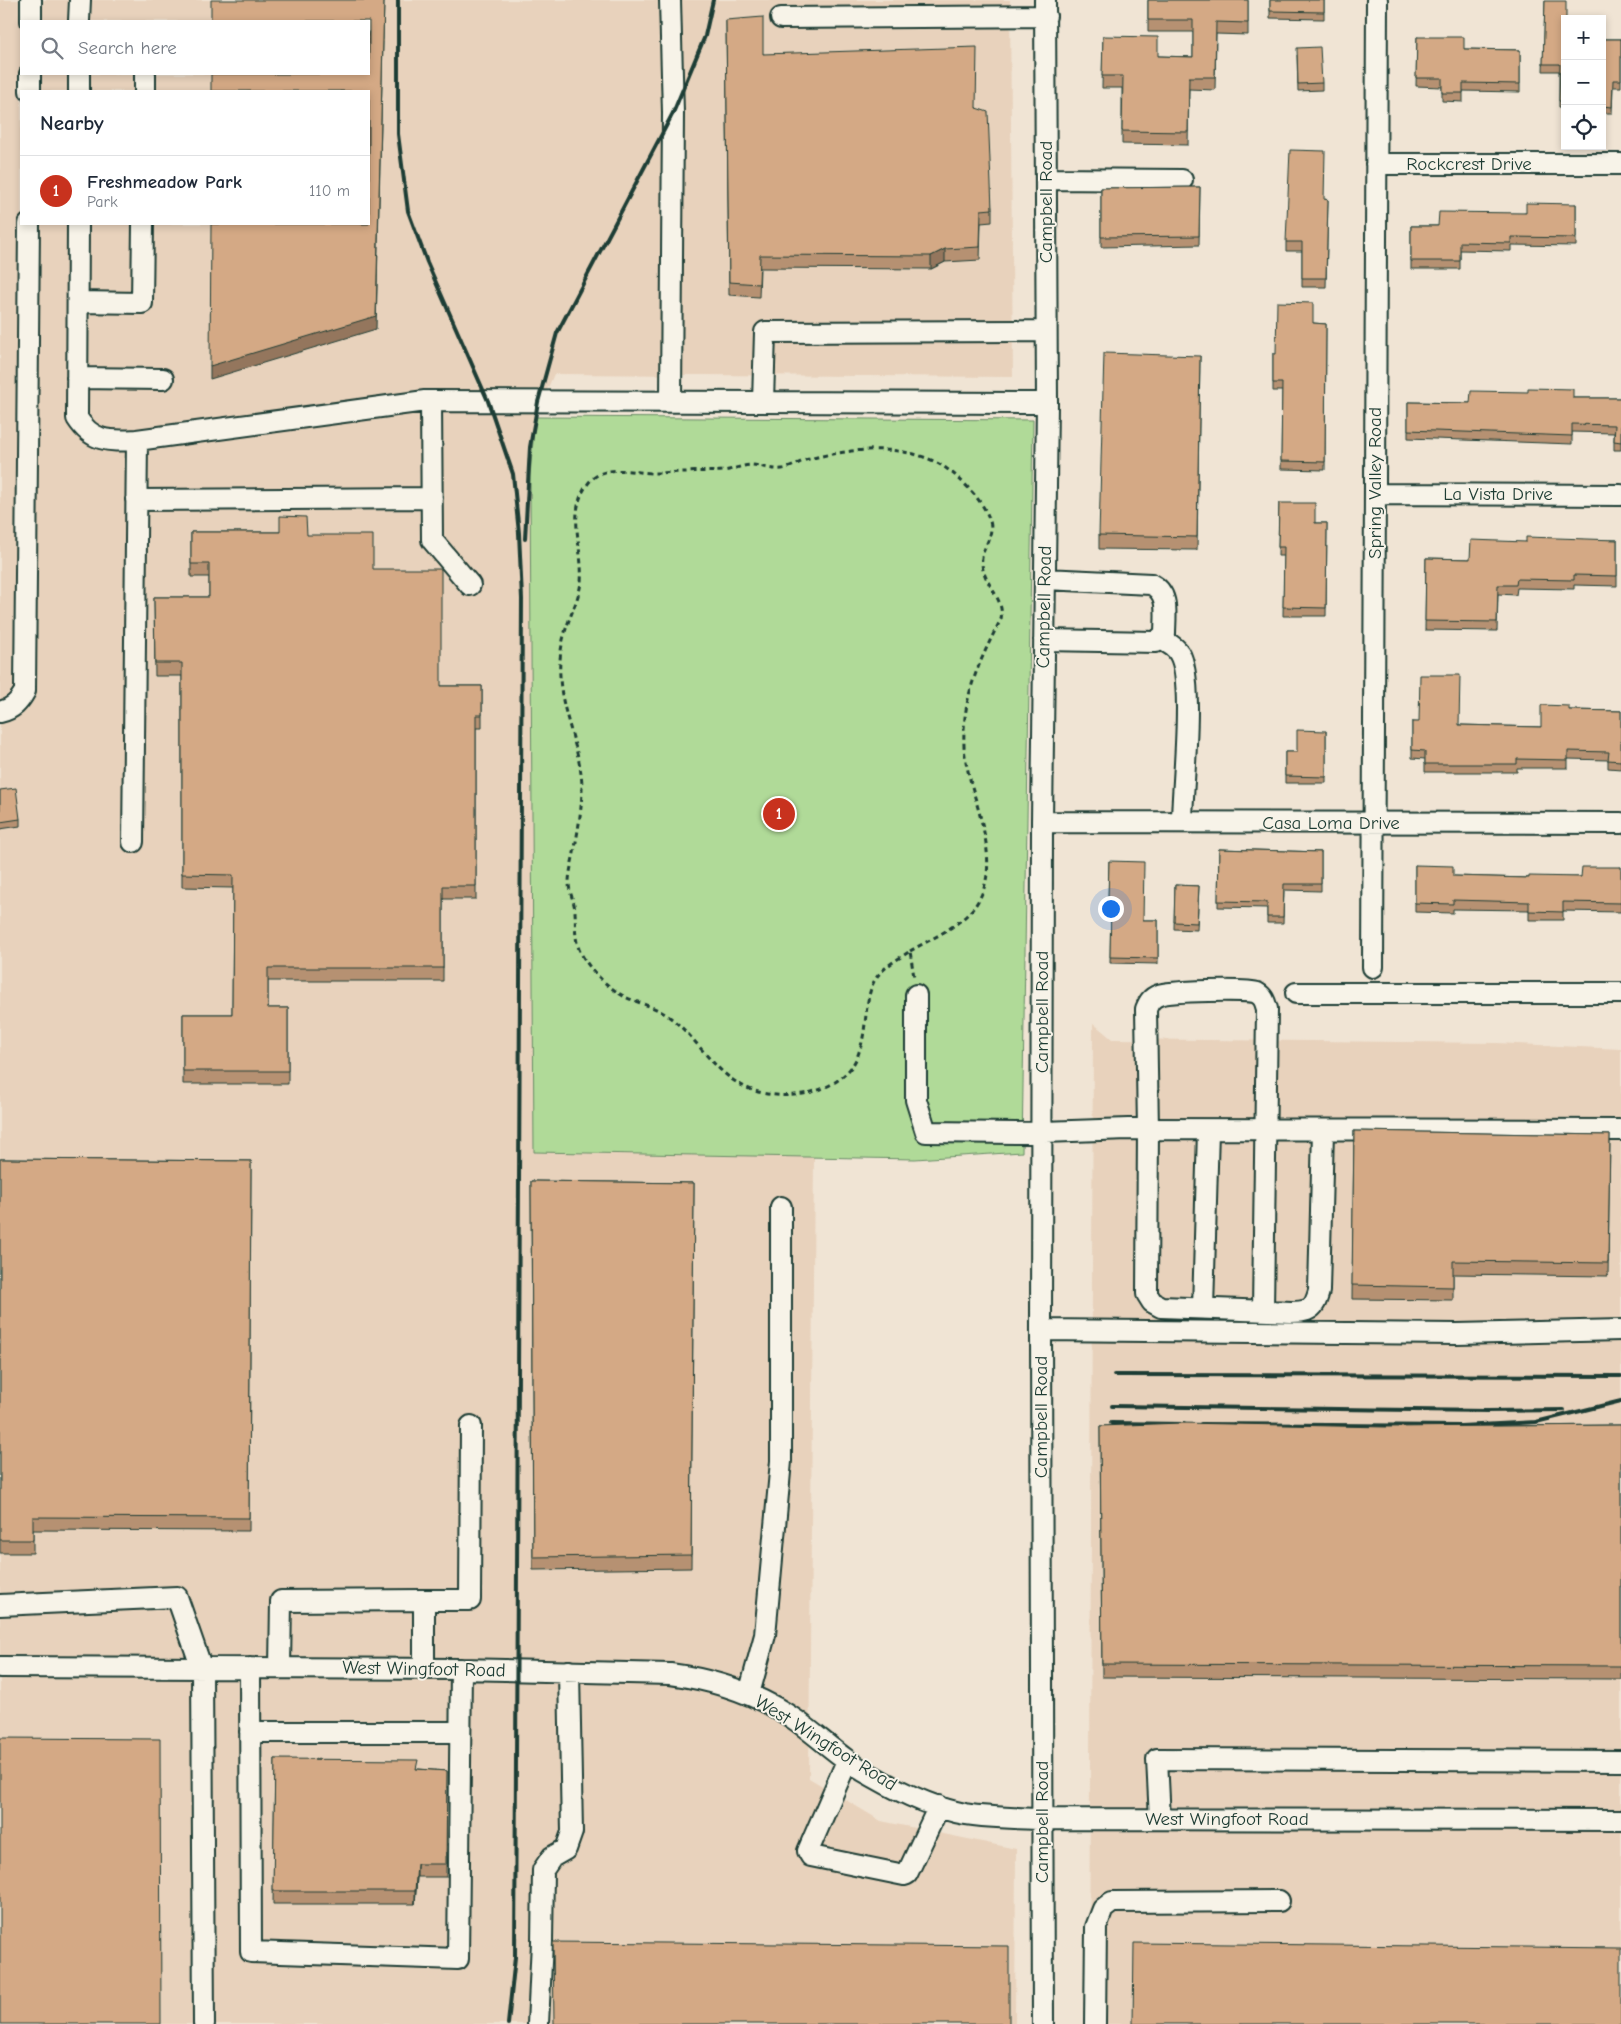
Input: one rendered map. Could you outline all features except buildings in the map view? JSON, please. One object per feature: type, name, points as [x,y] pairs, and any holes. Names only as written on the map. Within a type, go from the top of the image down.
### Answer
[{"type":"street","points":[[31,0],[31,20]]},
{"type":"street","points":[[79,20],[80,0]]},
{"type":"street","points":[[670,0],[673,113],[671,401]]},
{"type":"street","name":"Spring Valley Road","points":[[1374,967],[1377,0]]},
{"type":"street","points":[[780,18],[1045,8]]},
{"type":"street","name":"Campbell Road","points":[[1044,2024],[1041,1330],[1042,822],[1046,404],[1045,8]]},
{"type":"street","points":[[30,75],[30,90]]},
{"type":"street","points":[[79,75],[79,90]]},
{"type":"street","points":[[145,75],[145,90]]},
{"type":"street","name":"Rockcrest Drive","points":[[1376,164],[1621,164]]},
{"type":"street","points":[[1046,179],[1182,180]]},
{"type":"street","points":[[0,712],[8,711],[18,703],[25,691],[29,225]]},
{"type":"street","points":[[78,225],[77,418],[85,430],[99,438],[112,441],[137,440],[431,401],[1046,404]]},
{"type":"street","points":[[78,302],[142,303],[143,225]]},
{"type":"street","points":[[763,402],[765,332],[998,333],[1046,331]]},
{"type":"street","points":[[78,378],[163,379]]},
{"type":"street","points":[[431,401],[432,540],[470,585]]},
{"type":"street","points":[[133,842],[137,440]]},
{"type":"street","name":"La Vista Drive","points":[[1375,494],[1621,495]]},
{"type":"street","points":[[136,500],[432,498]]},
{"type":"street","points":[[1044,640],[1156,642],[1165,634],[1166,604],[1164,594],[1159,588],[1151,584],[1045,580]]},
{"type":"street","points":[[1161,639],[1179,653],[1184,666],[1186,738],[1182,822]]},
{"type":"street","name":"Casa Loma Drive","points":[[1042,822],[1621,823]]},
{"type":"street","points":[[1263,1310],[1267,1009],[1264,998],[1256,992],[1241,990],[1167,994],[1153,998],[1149,1002],[1146,1009],[1148,1129],[1147,1294],[1152,1302],[1161,1307],[1295,1311],[1308,1310],[1315,1303],[1319,1291],[1323,1130]]},
{"type":"street","points":[[1296,993],[1621,993]]},
{"type":"street","points":[[916,995],[916,1100],[926,1132],[1042,1132],[1148,1129],[1621,1130]]},
{"type":"street","points":[[1203,1309],[1208,1130]]},
{"type":"street","points":[[749,1694],[764,1635],[781,1461],[781,1207]]},
{"type":"street","points":[[1041,1330],[1457,1334],[1621,1330]]},
{"type":"street","points":[[280,1668],[281,1601],[470,1600],[471,1426]]},
{"type":"street","points":[[0,1605],[177,1597],[202,1668],[204,2024]]},
{"type":"street","points":[[424,1600],[424,1669]]},
{"type":"street","name":"West Wingfoot Road","points":[[0,1667],[461,1669],[670,1674],[699,1678],[749,1694],[796,1721],[847,1761],[874,1778],[910,1795],[964,1814],[1042,1819],[1621,1820]]},
{"type":"street","points":[[250,1668],[251,1952],[458,1960],[461,1669]]},
{"type":"street","points":[[538,2024],[543,1870],[552,1856],[566,1849],[572,1832],[569,1671]]},
{"type":"street","points":[[250,1732],[460,1732]]},
{"type":"street","points":[[1160,1819],[1157,1759],[1621,1761]]},
{"type":"street","points":[[847,1761],[808,1851],[811,1856],[904,1875],[907,1874],[939,1806]]},
{"type":"street","points":[[1095,2024],[1096,1926],[1103,1909],[1112,1902],[1279,1901]]},
{"type":"path","points":[[862,449],[904,452],[919,455],[946,468],[970,490],[984,508],[991,529],[989,540],[983,551],[982,567],[1001,603],[1002,612],[1001,619],[977,666],[967,700],[964,744],[969,775],[986,836],[988,855],[986,875],[982,890],[968,914],[949,928],[910,951],[884,968],[871,987],[859,1053],[852,1066],[841,1077],[823,1088],[807,1093],[778,1096],[747,1089],[734,1082],[678,1023],[650,1006],[623,996],[594,972],[584,958],[575,934],[575,903],[569,882],[581,811],[582,782],[580,763],[561,690],[560,655],[581,583],[581,559],[575,522],[577,505],[591,480],[599,474],[624,471],[665,473],[727,471],[746,465],[777,470],[788,468],[807,459],[862,449]]},
{"type":"path","points":[[910,951],[916,995]]},
{"type":"shaded area","points":[[0,0],[1010,0],[1013,377],[554,374],[535,417],[534,1152],[814,1156],[809,1778],[881,1821],[1016,1849],[1015,2024],[0,2024]]},
{"type":"shaded area","points":[[1093,1023],[1112,1039],[1497,1043],[1621,1049],[1621,2024],[1089,2024]]},
{"type":"green space","points":[[535,417],[1033,420],[1022,1152],[915,1159],[534,1152],[530,476]]},
{"type":"railway","points":[[398,0],[398,134],[408,211],[427,262],[488,401],[513,474],[519,533],[522,599],[515,1957],[508,2024]]},
{"type":"railway","points":[[525,539],[530,447],[538,402],[557,333],[673,113],[705,36],[713,0]]},
{"type":"railway","points":[[1114,1375],[1621,1376]]},
{"type":"railway","points":[[1201,1424],[1461,1426],[1536,1422],[1621,1401]]},
{"type":"railway","points":[[1112,1406],[1487,1411],[1564,1410]]},
{"type":"railway","points":[[1111,1423],[1184,1424]]},
{"type":"place","name":"Freshmeadow Park","points":[[779,814]]}]
